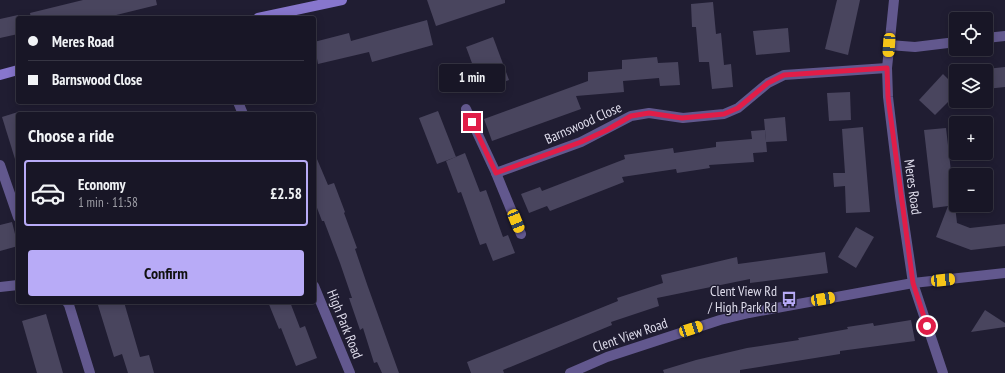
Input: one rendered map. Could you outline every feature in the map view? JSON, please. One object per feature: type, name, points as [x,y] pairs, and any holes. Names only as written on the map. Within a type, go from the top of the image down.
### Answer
[{"type":"street","points":[[267,16],[342,0]]},
{"type":"street","name":"Meres Road","points":[[894,0],[887,68],[889,105],[913,283],[943,373]]},
{"type":"street","points":[[993,37],[1005,36]]},
{"type":"street","points":[[889,45],[915,47],[949,43]]},
{"type":"street","name":"Barnswood Close","points":[[496,173],[581,142],[607,130],[631,116],[649,113],[682,118],[724,114],[738,108],[768,83],[784,75],[887,68]]},
{"type":"street","points":[[0,75],[16,71]]},
{"type":"street","points":[[466,109],[496,173],[521,234]]},
{"type":"street","points":[[0,165],[16,211]]},
{"type":"street","name":"Clent View Road","points":[[570,373],[607,357],[720,320],[913,283],[1005,273]]},
{"type":"street","points":[[0,287],[16,285]]},
{"type":"street","name":"High Park Road","points":[[316,291],[350,373]]},
{"type":"street","points":[[68,304],[90,373]]},
{"type":"building","points":[[83,0],[156,0],[157,5],[112,16],[31,16],[30,13]]},
{"type":"building","points":[[427,0],[505,0],[505,3],[436,26]]},
{"type":"building","points":[[837,0],[860,0],[848,55],[825,49]]},
{"type":"building","points":[[713,2],[716,34],[721,33],[724,65],[731,64],[733,87],[712,89],[709,62],[699,62],[696,27],[692,27],[691,4]]},
{"type":"building","points":[[18,15],[16,16],[16,34],[0,38],[0,19]]},
{"type":"building","points":[[427,20],[433,45],[372,62],[369,52],[318,64],[316,41],[349,33],[351,41]]},
{"type":"building","points":[[788,28],[790,52],[756,55],[753,31]]},
{"type":"building","points":[[493,37],[509,80],[482,90],[466,47]]},
{"type":"building","points":[[657,57],[658,63],[678,62],[680,85],[660,86],[659,78],[623,81],[624,92],[576,96],[581,109],[492,141],[484,119],[588,81],[588,72],[622,69],[622,60]]},
{"type":"building","points":[[1005,67],[1005,87],[993,88],[993,68]]},
{"type":"building","points":[[943,74],[949,80],[949,101],[935,115],[919,100]]},
{"type":"building","points":[[850,92],[851,120],[829,121],[827,93]]},
{"type":"building","points":[[438,111],[456,157],[437,164],[419,118]]},
{"type":"building","points":[[16,113],[15,159],[2,117]]},
{"type":"building","points":[[785,117],[787,141],[766,142],[764,119]]},
{"type":"building","points":[[863,127],[870,212],[846,213],[845,186],[834,187],[833,173],[845,173],[842,129]]},
{"type":"building","points":[[946,128],[951,168],[949,168],[949,212],[956,212],[957,223],[970,228],[1005,224],[1005,246],[971,250],[936,237],[948,206],[933,208],[924,130]]},
{"type":"building","points":[[765,130],[767,152],[753,153],[754,162],[709,165],[710,168],[677,173],[676,169],[622,177],[624,182],[550,211],[547,206],[529,213],[521,194],[540,187],[542,191],[625,159],[624,155],[673,148],[674,153],[716,147],[716,142],[752,139],[751,131]]},
{"type":"building","points":[[465,153],[480,192],[486,190],[503,237],[508,235],[515,253],[493,261],[486,243],[480,245],[461,192],[458,193],[446,161]]},
{"type":"building","points":[[316,157],[328,185],[334,183],[357,248],[355,249],[368,287],[399,373],[382,373],[377,362],[374,363],[363,328],[360,330],[349,298],[352,298],[340,263],[324,221],[322,221],[316,205]]},
{"type":"building","points":[[12,222],[16,238],[16,247],[0,251],[0,225]]},
{"type":"building","points":[[856,227],[874,237],[856,268],[838,257]]},
{"type":"building","points":[[825,252],[828,273],[750,283],[750,279],[657,298],[659,306],[611,322],[612,325],[503,370],[504,373],[471,373],[467,362],[618,301],[617,298],[663,283],[661,275],[737,257],[738,264]]},
{"type":"building","points":[[98,304],[125,304],[140,357],[149,355],[154,373],[128,373],[122,354],[114,357]]},
{"type":"building","points":[[269,304],[291,304],[300,328],[305,326],[317,358],[296,366],[281,328],[279,329]]},
{"type":"building","points":[[985,310],[1005,323],[1005,327],[971,332]]},
{"type":"building","points":[[46,314],[63,373],[37,373],[22,321]]},
{"type":"building","points":[[911,320],[915,341],[840,351],[840,354],[740,370],[740,373],[664,373],[663,370],[696,360],[747,348],[799,340],[798,338],[848,329],[847,327],[873,323],[874,326]]},
{"type":"place","name":"Clent View Rd / High Park Rd","points":[[789,299]]},
{"type":"route","points":[[472,122],[496,173],[581,142],[607,130],[631,116],[649,113],[682,118],[708,117],[724,114],[738,108],[768,83],[784,75],[887,68],[888,97],[900,196],[913,283],[927,326]]}]
